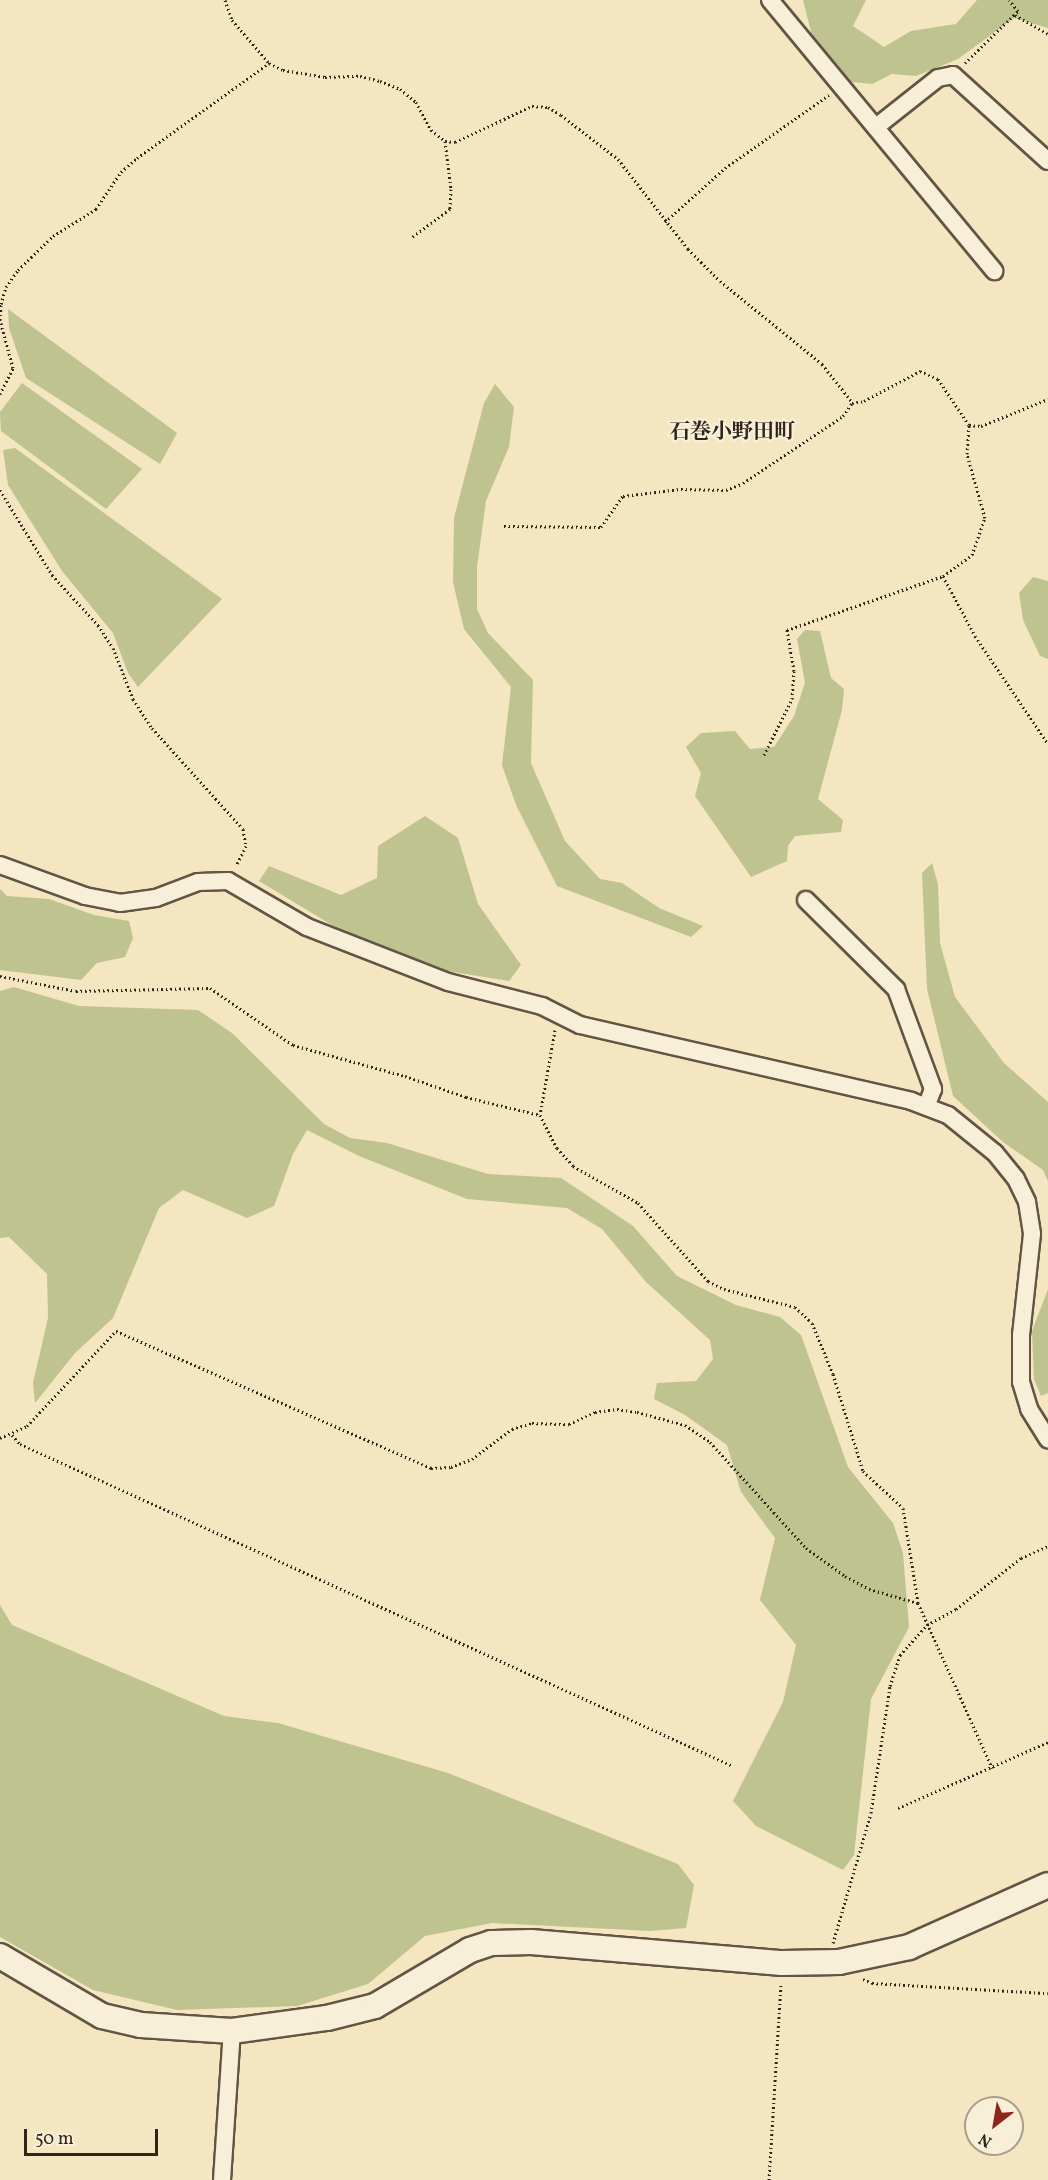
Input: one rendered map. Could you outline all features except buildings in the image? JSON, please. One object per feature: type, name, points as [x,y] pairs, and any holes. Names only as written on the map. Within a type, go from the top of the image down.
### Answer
[{"type":"street","points":[[770,0],[994,271]]},
{"type":"street","points":[[876,127],[938,78],[953,75],[1048,161]]},
{"type":"street","points":[[0,866],[85,896],[120,903],[156,898],[198,882],[228,881],[307,927],[448,982],[542,1006],[557,1016],[927,1105],[948,1115],[995,1153],[1016,1179],[1027,1202],[1032,1234],[1021,1335],[1021,1382],[1029,1409],[1048,1440]]},
{"type":"street","points":[[806,900],[896,989],[933,1089],[927,1105]]},
{"type":"street","points":[[0,1956],[102,2016],[141,2025],[232,2031],[317,2020],[375,2006],[470,1950],[491,1943],[531,1942],[782,1963],[839,1962],[909,1947],[1048,1885]]},
{"type":"street","points":[[222,2180],[232,2031]]},
{"type":"path","points":[[225,0],[232,20],[269,63],[283,70],[324,77],[360,76],[400,89],[416,102],[431,130],[445,141],[455,142],[532,106],[548,107],[618,159],[665,222],[720,281],[822,364],[852,403]]},
{"type":"path","points":[[953,75],[1018,11],[1009,0]]},
{"type":"path","points":[[1015,15],[1048,34]]},
{"type":"path","points":[[0,394],[13,368],[0,320],[1,304],[6,287],[18,270],[53,236],[96,209],[121,172],[137,158],[269,63]]},
{"type":"path","points":[[665,222],[725,168],[841,88]]},
{"type":"path","points":[[412,237],[450,209],[445,141]]},
{"type":"path","points":[[504,526],[601,527],[623,496],[681,489],[726,490],[743,483],[843,416],[852,403],[864,401],[907,375],[930,373],[969,425],[967,454],[982,499],[982,535],[972,555],[943,576],[787,630],[795,671],[792,699],[764,755]]},
{"type":"path","points":[[969,425],[981,426],[1048,399]]},
{"type":"path","points":[[0,490],[52,575],[108,640],[133,699],[152,728],[243,829],[246,846],[228,881]]},
{"type":"path","points":[[943,576],[975,636],[1048,744]]},
{"type":"path","points":[[0,976],[76,991],[210,988],[293,1045],[395,1072],[466,1097],[540,1115]]},
{"type":"path","points":[[557,1016],[540,1115],[557,1149],[573,1166],[638,1203],[708,1281],[805,1313],[833,1374],[863,1471],[903,1508],[918,1603],[992,1768]]},
{"type":"path","points":[[0,1438],[12,1435],[27,1426],[116,1331],[431,1468],[451,1467],[472,1458],[512,1429],[532,1423],[569,1424],[595,1412],[617,1409],[637,1412],[685,1425],[704,1437],[807,1548],[845,1576],[869,1589],[918,1603]]},
{"type":"path","points":[[12,1435],[20,1444],[733,1766]]},
{"type":"path","points":[[1048,1546],[1021,1558],[956,1609],[927,1624],[900,1655],[890,1686],[871,1813],[857,1872],[832,1940],[839,1962],[850,1973],[872,1983],[1048,1993]]},
{"type":"path","points":[[898,1808],[1048,1742]]},
{"type":"path","points":[[769,2180],[782,1963]]},
{"type":"green space","points":[[803,0],[866,0],[853,26],[884,47],[911,31],[956,24],[977,0],[1048,0],[1048,28],[1014,18],[958,59],[916,76],[892,74],[872,84],[852,82],[812,36]]},
{"type":"green space","points":[[8,309],[177,433],[160,464],[26,378],[9,328]]},
{"type":"green space","points":[[22,383],[142,469],[106,509],[1,431],[0,412]]},
{"type":"green space","points":[[495,384],[514,407],[509,447],[486,501],[477,567],[477,609],[488,633],[533,680],[531,763],[565,841],[600,879],[622,883],[659,908],[703,926],[691,937],[557,886],[516,805],[502,765],[511,687],[464,629],[453,582],[454,518],[484,403]]},
{"type":"green space","points":[[15,448],[222,599],[138,687],[128,673],[113,633],[62,571],[8,485],[3,450]]},
{"type":"green space","points":[[1033,577],[1048,581],[1048,659],[1040,656],[1023,620],[1019,593]]},
{"type":"green space","points":[[805,630],[820,631],[831,678],[844,689],[842,710],[818,799],[843,820],[841,832],[795,836],[788,846],[787,861],[751,877],[695,796],[701,773],[686,747],[701,733],[735,731],[750,749],[774,747],[794,716],[805,683],[797,639]]},
{"type":"green space","points":[[425,816],[458,838],[478,904],[521,965],[509,981],[428,968],[340,930],[259,881],[269,866],[341,895],[377,878],[378,846]]},
{"type":"green space","points":[[932,863],[938,884],[940,943],[955,997],[1004,1063],[1048,1102],[1048,1181],[1043,1170],[1003,1142],[953,1096],[927,989],[922,873]]},
{"type":"green space","points":[[0,889],[7,896],[49,899],[94,915],[129,921],[133,938],[125,957],[97,963],[81,980],[0,970]]},
{"type":"green space","points":[[14,987],[79,1006],[198,1010],[232,1033],[324,1124],[350,1138],[387,1143],[488,1174],[561,1178],[633,1226],[677,1276],[736,1305],[780,1317],[801,1335],[848,1467],[893,1523],[903,1553],[909,1627],[871,1699],[854,1855],[843,1870],[756,1826],[733,1801],[783,1702],[796,1645],[760,1600],[775,1538],[741,1492],[727,1445],[685,1415],[654,1399],[657,1383],[696,1381],[713,1359],[710,1340],[646,1282],[602,1229],[567,1208],[467,1199],[359,1156],[307,1130],[293,1154],[274,1206],[247,1218],[183,1190],[159,1208],[113,1318],[75,1353],[35,1403],[33,1383],[48,1318],[47,1274],[9,1237],[0,1238],[0,991]]},
{"type":"green space","points":[[1048,1289],[1048,1393],[1041,1396],[1034,1379],[1032,1331]]},
{"type":"green space","points":[[0,1605],[12,1625],[224,1716],[278,1723],[448,1773],[678,1864],[694,1885],[686,1928],[650,1931],[492,1923],[425,1936],[368,1984],[297,2006],[177,2010],[93,1990],[0,1937]]},
{"type":"district","name":"石巻小野田町","points":[[732,433]]}]
